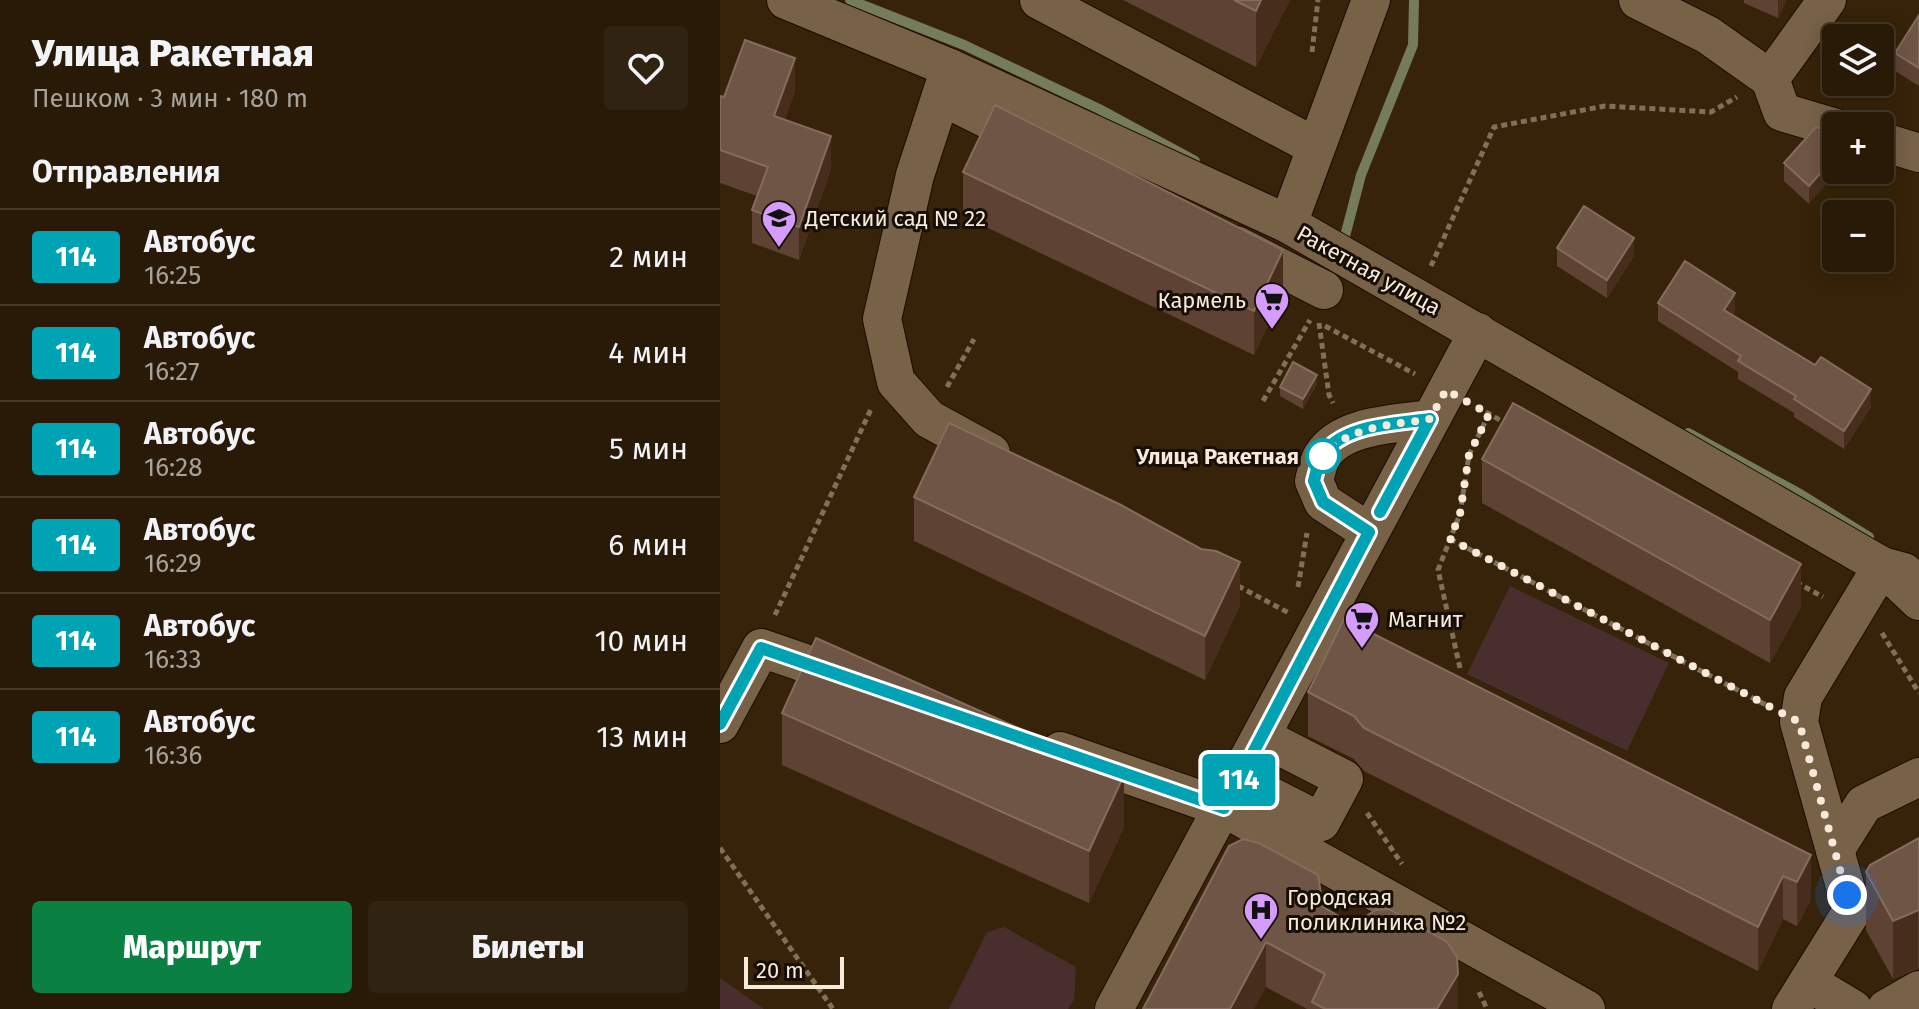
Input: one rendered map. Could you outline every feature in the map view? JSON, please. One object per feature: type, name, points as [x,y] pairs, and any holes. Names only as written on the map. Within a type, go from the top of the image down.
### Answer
[{"type":"street","name":"Ракетная улица","points":[[786,0],[946,82],[1288,224],[1882,566],[1919,601]]},
{"type":"street","points":[[1039,0],[1316,147]]},
{"type":"street","points":[[1288,224],[1371,0]]},
{"type":"street","points":[[1638,0],[1708,35],[1770,79],[1782,112],[1822,124]]},
{"type":"street","points":[[1770,79],[1827,0]]},
{"type":"street","points":[[1023,471],[929,419],[896,382],[882,319],[915,175],[946,82],[1097,175]]},
{"type":"street","points":[[1894,145],[1919,153]]},
{"type":"street","points":[[1211,232],[1321,306]]},
{"type":"street","points":[[1114,1009],[1478,332]]},
{"type":"street","points":[[1369,532],[1323,502],[1314,481],[1323,456],[1340,439],[1438,404]]},
{"type":"street","points":[[1853,1009],[1800,996],[1852,911],[1828,862],[1799,722],[1803,697],[1882,566],[1919,576]]},
{"type":"street","points":[[720,724],[761,648],[880,689]]},
{"type":"street","points":[[1030,741],[1232,794],[1321,822],[1344,779],[1262,737]]},
{"type":"street","points":[[1828,862],[1864,804],[1919,777]]},
{"type":"street","points":[[1232,794],[1586,1009]]},
{"type":"street","points":[[1886,1009],[1919,990]]},
{"type":"path","points":[[1417,296],[1494,127],[1605,106],[1711,112],[1770,79]]},
{"type":"path","points":[[1263,401],[1310,318],[1321,306]]},
{"type":"path","points":[[1321,306],[1438,404],[1489,414],[1516,429]]},
{"type":"path","points":[[1321,306],[1329,395],[1351,435]]},
{"type":"path","points":[[929,419],[974,339]]},
{"type":"path","points":[[761,648],[866,412],[896,382]]},
{"type":"path","points":[[1460,668],[1438,570],[1460,514],[1469,455],[1489,414]]},
{"type":"path","points":[[1294,615],[1308,525],[1323,502]]},
{"type":"path","points":[[1450,539],[1799,722]]},
{"type":"path","points":[[1788,577],[1879,628],[1919,693]]},
{"type":"path","points":[[720,848],[833,1009]]},
{"type":"shaded area","points":[[1510,586],[1669,663],[1627,751],[1467,674]]},
{"type":"shaded area","points":[[1004,927],[1076,967],[1074,1000],[1068,1009],[949,1009],[987,932]]},
{"type":"shaded area","points":[[720,978],[764,1009],[720,1009]]},
{"type":"building","points":[[1234,0],[1261,0],[1256,11]]},
{"type":"building","points":[[1919,15],[1919,68],[1895,53]]},
{"type":"building","points":[[745,40],[795,58],[774,116],[831,136],[799,227],[752,210],[768,167],[720,150],[720,96],[724,97]]},
{"type":"building","points":[[995,105],[1283,250],[1254,311],[963,172]]},
{"type":"building","points":[[1816,127],[1822,129],[1822,172],[1809,186],[1784,163]]},
{"type":"building","points":[[1584,206],[1634,238],[1607,280],[1557,248]]},
{"type":"building","points":[[1685,261],[1735,293],[1724,310],[1815,365],[1821,357],[1871,389],[1844,431],[1794,399],[1796,396],[1738,361],[1741,356],[1658,303]]},
{"type":"building","points":[[1293,362],[1317,375],[1303,399],[1280,387]]},
{"type":"building","points":[[1513,403],[1801,564],[1770,620],[1482,459]]},
{"type":"building","points":[[949,423],[1121,505],[1201,549],[1216,551],[1240,562],[1205,636],[914,497]]},
{"type":"building","points":[[1344,619],[1811,855],[1797,882],[1783,876],[1758,927],[1364,728],[1354,716],[1308,692]]},
{"type":"building","points":[[816,638],[1124,775],[1089,851],[782,713]]},
{"type":"building","points":[[1919,838],[1919,910],[1893,921],[1866,872],[1870,865]]},
{"type":"building","points":[[1243,839],[1259,843],[1318,875],[1323,907],[1353,924],[1376,910],[1389,909],[1447,942],[1457,957],[1458,974],[1437,1009],[1325,1009],[1312,1002],[1325,974],[1266,942],[1230,1009],[1143,1009],[1229,846]]},
{"type":"waterway","points":[[850,0],[964,45],[1099,109],[1195,161]]},
{"type":"waterway","points":[[1344,240],[1361,175],[1413,45],[1414,0]]},
{"type":"waterway","points":[[1688,433],[1800,494],[1869,537]]},
{"type":"bus line","name":"114","points":[[720,724],[761,648],[1224,808],[1369,532],[1323,502],[1314,481],[1323,456],[1340,439],[1364,430],[1430,419],[1380,512]]},
{"type":"place","name":"Детский сад № 22","points":[[779,249]]},
{"type":"place","name":"Кармель","points":[[1272,331]]},
{"type":"place","name":"Улица Ракетная","points":[[1323,456]]},
{"type":"place","name":"Магнит","points":[[1362,650]]},
{"type":"place","name":"Городская поликлиника №2","points":[[1261,941]]},
{"type":"route","points":[[1323,456],[1340,439],[1364,430],[1430,419],[1446,390],[1489,414],[1469,455],[1460,514],[1450,539],[1799,722],[1847,895]]}]
